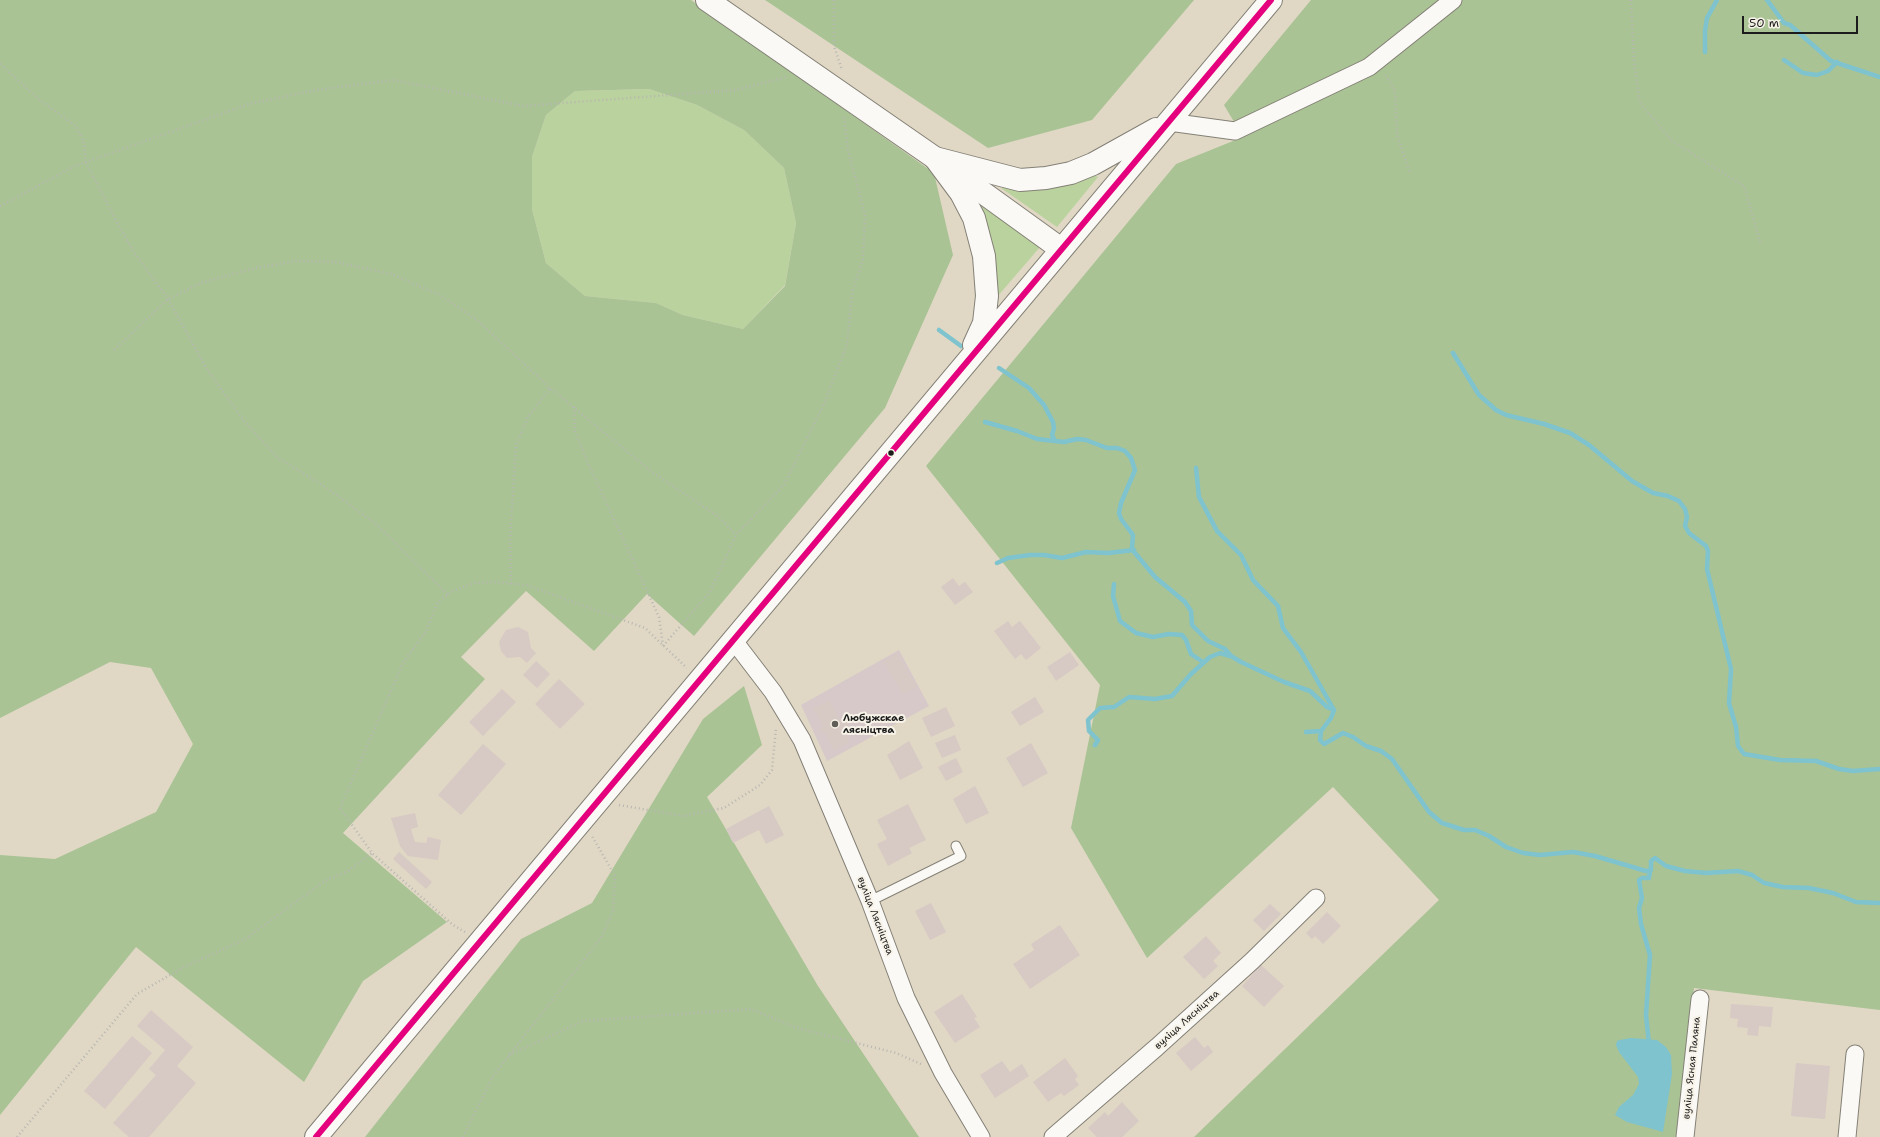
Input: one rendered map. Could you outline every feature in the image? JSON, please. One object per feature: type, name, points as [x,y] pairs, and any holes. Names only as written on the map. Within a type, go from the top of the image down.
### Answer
[{"type":"main road","points":[[707,0],[934,158],[1061,249]]},
{"type":"main road","points":[[316,1137],[600,801],[1061,249],[1272,0]]},
{"type":"main road","points":[[934,158],[1020,180],[1046,178],[1071,173],[1093,164],[1169,122]]},
{"type":"main road","points":[[934,158],[961,193],[974,218],[984,256],[987,296],[984,323],[964,365]]},
{"type":"street","points":[[1169,122],[1235,131],[1369,67],[1453,0]]},
{"type":"street","name":"вуліца Лясніцтва","points":[[734,641],[773,692],[794,725],[814,765],[870,901],[906,998],[943,1073],[981,1137]]},
{"type":"street","name":"вуліца Лясніцтва","points":[[1053,1137],[1157,1047],[1247,966],[1316,898]]},
{"type":"street","name":"вуліца Ясная Паляна","points":[[1685,1137],[1700,999]]},
{"type":"street","points":[[1847,1137],[1855,1054]]},
{"type":"lane","points":[[870,901],[961,856],[956,846]]},
{"type":"path","points":[[663,646],[710,592],[736,535],[784,485],[825,402],[847,344],[852,293],[863,259],[865,216],[848,150],[840,94],[846,81],[834,46],[834,0]]},
{"type":"path","points":[[1631,0],[1634,63],[1640,104],[1672,141],[1744,186],[1761,246]]},
{"type":"path","points":[[1377,60],[1395,91],[1397,135],[1410,173]]},
{"type":"path","points":[[0,64],[41,101],[76,126],[84,143],[86,163],[135,254],[168,298],[208,371],[244,421],[278,458],[327,488],[376,524],[448,595]]},
{"type":"path","points":[[0,206],[75,166],[250,104],[332,88],[393,80],[523,106],[736,90],[808,71]]},
{"type":"path","points":[[114,350],[168,298],[203,282],[256,268],[296,261],[336,262],[391,274],[438,294],[477,320],[550,388],[574,408],[652,472],[719,517],[736,535]]},
{"type":"path","points":[[511,584],[510,539],[516,445],[528,417],[550,388]]},
{"type":"path","points":[[574,408],[575,431],[587,461],[659,617],[663,646]]},
{"type":"path","points":[[482,940],[453,925],[372,853],[340,808],[403,663],[426,631],[438,602],[448,595],[474,582],[495,582],[526,585],[645,628],[700,681]]},
{"type":"path","points":[[600,801],[683,816],[724,808],[760,785],[772,770],[776,726]]},
{"type":"path","points":[[463,1137],[493,1076],[601,938],[614,911],[615,876],[584,820]]},
{"type":"path","points":[[17,1137],[137,994],[182,968],[244,939],[325,881],[348,871],[372,853]]},
{"type":"path","points":[[509,1055],[583,1021],[751,1009],[796,1028],[896,1054],[943,1073]]},
{"type":"shaded area","name":"Любужскае лясніцтва","points":[[899,650],[929,706],[827,761],[801,705]]},
{"type":"green space","points":[[0,0],[691,0],[934,173],[953,255],[885,408],[694,636],[647,594],[594,651],[526,591],[461,657],[485,679],[343,833],[447,922],[363,981],[304,1082],[136,947],[0,1115],[0,855],[55,859],[156,812],[193,744],[151,668],[110,662],[0,718]],"holes":[[[649,89],[697,105],[744,130],[784,168],[796,223],[785,286],[743,329],[683,315],[656,303],[585,296],[546,263],[532,209],[532,157],[546,115],[575,91]]]},
{"type":"green space","points":[[765,0],[1194,0],[1092,120],[988,148]]},
{"type":"green space","points":[[1311,0],[1880,0],[1880,1010],[1694,988],[1679,1137],[1194,1137],[1439,900],[1333,787],[1147,958],[1071,828],[1100,685],[926,466],[1176,164],[1243,137],[1224,105]]},
{"type":"green space","points":[[649,89],[697,105],[744,130],[784,168],[796,223],[785,285],[743,329],[683,315],[656,303],[585,296],[546,263],[532,209],[532,157],[546,115],[575,91]]},
{"type":"green space","points":[[1093,175],[1098,177],[1057,227],[1001,188],[1049,189]]},
{"type":"green space","points":[[977,203],[1040,247],[997,297]]},
{"type":"green space","points":[[744,686],[762,745],[707,797],[818,986],[919,1137],[365,1137],[521,939],[592,903],[703,719]]},
{"type":"water","points":[[1631,1038],[1657,1040],[1666,1047],[1671,1055],[1672,1074],[1663,1132],[1627,1122],[1615,1115],[1619,1107],[1633,1095],[1639,1084],[1638,1077],[1619,1052],[1616,1045],[1617,1041]]},
{"type":"building","points":[[953,578],[959,586],[965,582],[973,592],[955,605],[941,587]]},
{"type":"building","points":[[1008,621],[1012,627],[1020,621],[1041,648],[1026,660],[1021,654],[1015,659],[994,631]]},
{"type":"building","points":[[518,627],[528,632],[531,648],[536,653],[527,663],[520,657],[507,658],[501,651],[499,642],[506,630]]},
{"type":"building","points":[[1070,652],[1079,665],[1056,681],[1047,667]]},
{"type":"building","points":[[897,653],[917,687],[903,695],[883,661]]},
{"type":"building","points":[[536,661],[550,674],[537,688],[523,675]]},
{"type":"building","points":[[559,679],[585,704],[560,729],[535,704]]},
{"type":"building","points":[[502,689],[516,702],[483,736],[469,722]]},
{"type":"building","points":[[1035,697],[1044,712],[1020,726],[1011,712]]},
{"type":"building","name":"Любужскае лясніцтва","points":[[829,700],[840,721],[846,718],[851,727],[844,730],[850,742],[834,751],[825,733],[822,734],[819,728],[823,727],[813,708]]},
{"type":"building","points":[[946,707],[955,726],[931,737],[922,718]]},
{"type":"building","points":[[955,735],[961,750],[942,758],[935,743]]},
{"type":"building","points":[[909,741],[923,768],[900,780],[887,755]]},
{"type":"building","points":[[1031,743],[1048,773],[1023,787],[1006,758]]},
{"type":"building","points":[[483,744],[506,764],[461,815],[438,795]]},
{"type":"building","points":[[956,758],[963,772],[946,781],[938,767]]},
{"type":"building","points":[[975,786],[989,813],[966,824],[953,799]]},
{"type":"building","points":[[908,804],[926,840],[909,848],[912,853],[888,866],[877,844],[887,839],[877,820]]},
{"type":"building","points":[[769,806],[784,835],[766,844],[759,830],[733,843],[726,829]]},
{"type":"building","points":[[415,813],[418,827],[411,829],[415,842],[426,843],[428,837],[441,840],[438,860],[408,856],[400,846],[391,818]]},
{"type":"building","points":[[399,852],[432,882],[426,889],[393,859]]},
{"type":"building","points":[[931,903],[946,932],[930,940],[915,911]]},
{"type":"building","points":[[1270,904],[1281,914],[1264,931],[1253,920]]},
{"type":"building","points":[[1327,912],[1341,926],[1323,944],[1315,936],[1312,939],[1306,933]]},
{"type":"building","points":[[1060,925],[1080,955],[1030,989],[1013,964],[1034,950],[1031,944]]},
{"type":"building","points":[[1206,936],[1221,953],[1213,961],[1218,966],[1204,979],[1183,957]]},
{"type":"building","points":[[1261,965],[1284,986],[1264,1007],[1242,986]]},
{"type":"building","points":[[962,994],[977,1017],[974,1018],[980,1027],[955,1043],[934,1012]]},
{"type":"building","points":[[1731,1004],[1773,1007],[1771,1027],[1759,1026],[1758,1036],[1747,1035],[1748,1028],[1737,1027],[1738,1019],[1730,1018]]},
{"type":"building","points":[[151,1010],[193,1047],[177,1066],[196,1083],[149,1137],[129,1137],[113,1123],[156,1075],[149,1069],[165,1050],[137,1026]]},
{"type":"building","points":[[132,1036],[152,1053],[105,1109],[84,1091]]},
{"type":"building","points":[[1195,1037],[1204,1048],[1208,1045],[1213,1052],[1191,1071],[1176,1053]]},
{"type":"building","points":[[1065,1058],[1078,1076],[1075,1079],[1079,1085],[1064,1096],[1061,1093],[1048,1102],[1033,1082]]},
{"type":"building","points":[[1002,1061],[1010,1072],[1022,1064],[1029,1076],[995,1098],[980,1075]]},
{"type":"building","points":[[1796,1063],[1830,1066],[1825,1119],[1791,1116]]},
{"type":"building","points":[[1122,1102],[1139,1121],[1122,1137],[1097,1137],[1088,1128],[1105,1112],[1108,1116]]},
{"type":"waterway","points":[[1705,52],[1705,31],[1707,18],[1717,0]]},
{"type":"waterway","points":[[1767,0],[1784,23],[1790,25],[1831,61],[1880,77]]},
{"type":"waterway","points":[[1784,60],[1803,73],[1817,75],[1828,71],[1837,62]]},
{"type":"waterway","points":[[939,330],[961,346]]},
{"type":"waterway","points":[[1453,353],[1479,395],[1496,410],[1506,415],[1544,424],[1570,433],[1589,445],[1632,481],[1653,493],[1668,496],[1679,501],[1685,509],[1687,517],[1685,526],[1689,533],[1706,546],[1708,551],[1707,569],[1731,669],[1729,703],[1736,727],[1738,746],[1744,754],[1780,760],[1816,761],[1839,769],[1853,771],[1880,769]]},
{"type":"waterway","points":[[999,368],[1029,388],[1044,405],[1053,422],[1054,428],[1052,435],[1055,441],[1064,442],[1077,439],[1086,440],[1107,448],[1117,448],[1125,451],[1131,458],[1135,470],[1121,503],[1119,513],[1121,519],[1133,535],[1132,548],[1135,553],[1155,577],[1185,602],[1191,611],[1192,625],[1208,641],[1225,649],[1231,656],[1241,662],[1284,682],[1310,691],[1327,707],[1334,710],[1331,718],[1321,731],[1320,740],[1324,744],[1343,733],[1353,737],[1366,746],[1381,751],[1392,759],[1429,812],[1442,823],[1464,830],[1475,830],[1489,836],[1506,847],[1523,853],[1540,855],[1573,852],[1595,856],[1646,871],[1651,870],[1651,861],[1655,858],[1666,866],[1685,871],[1706,873],[1738,871],[1752,875],[1764,883],[1783,887],[1809,888],[1833,893],[1856,902],[1880,903]]},
{"type":"waterway","points":[[985,422],[1017,431],[1037,439],[1055,441]]},
{"type":"waterway","points":[[1196,468],[1199,497],[1217,531],[1241,555],[1253,580],[1278,606],[1283,628],[1301,652],[1334,710]]},
{"type":"waterway","points":[[997,563],[1008,558],[1030,555],[1044,555],[1062,558],[1086,552],[1108,553],[1134,550]]},
{"type":"waterway","points":[[1114,584],[1113,596],[1120,621],[1136,633],[1153,637],[1169,634],[1182,635],[1186,640],[1191,654],[1203,662]]},
{"type":"waterway","points":[[1095,745],[1098,740],[1089,731],[1088,720],[1100,708],[1114,707],[1129,697],[1155,699],[1172,696],[1191,674],[1210,657],[1220,653],[1230,656]]},
{"type":"waterway","points":[[1306,732],[1321,731]]},
{"type":"waterway","points":[[1649,1044],[1646,1015],[1650,955],[1641,924],[1639,908],[1642,898],[1639,880],[1642,878],[1649,878],[1650,871]]},
{"type":"transit line","points":[[316,1137],[1271,0]]},
{"type":"place","name":"Любужскае лясніцтва","points":[[835,724]]}]
